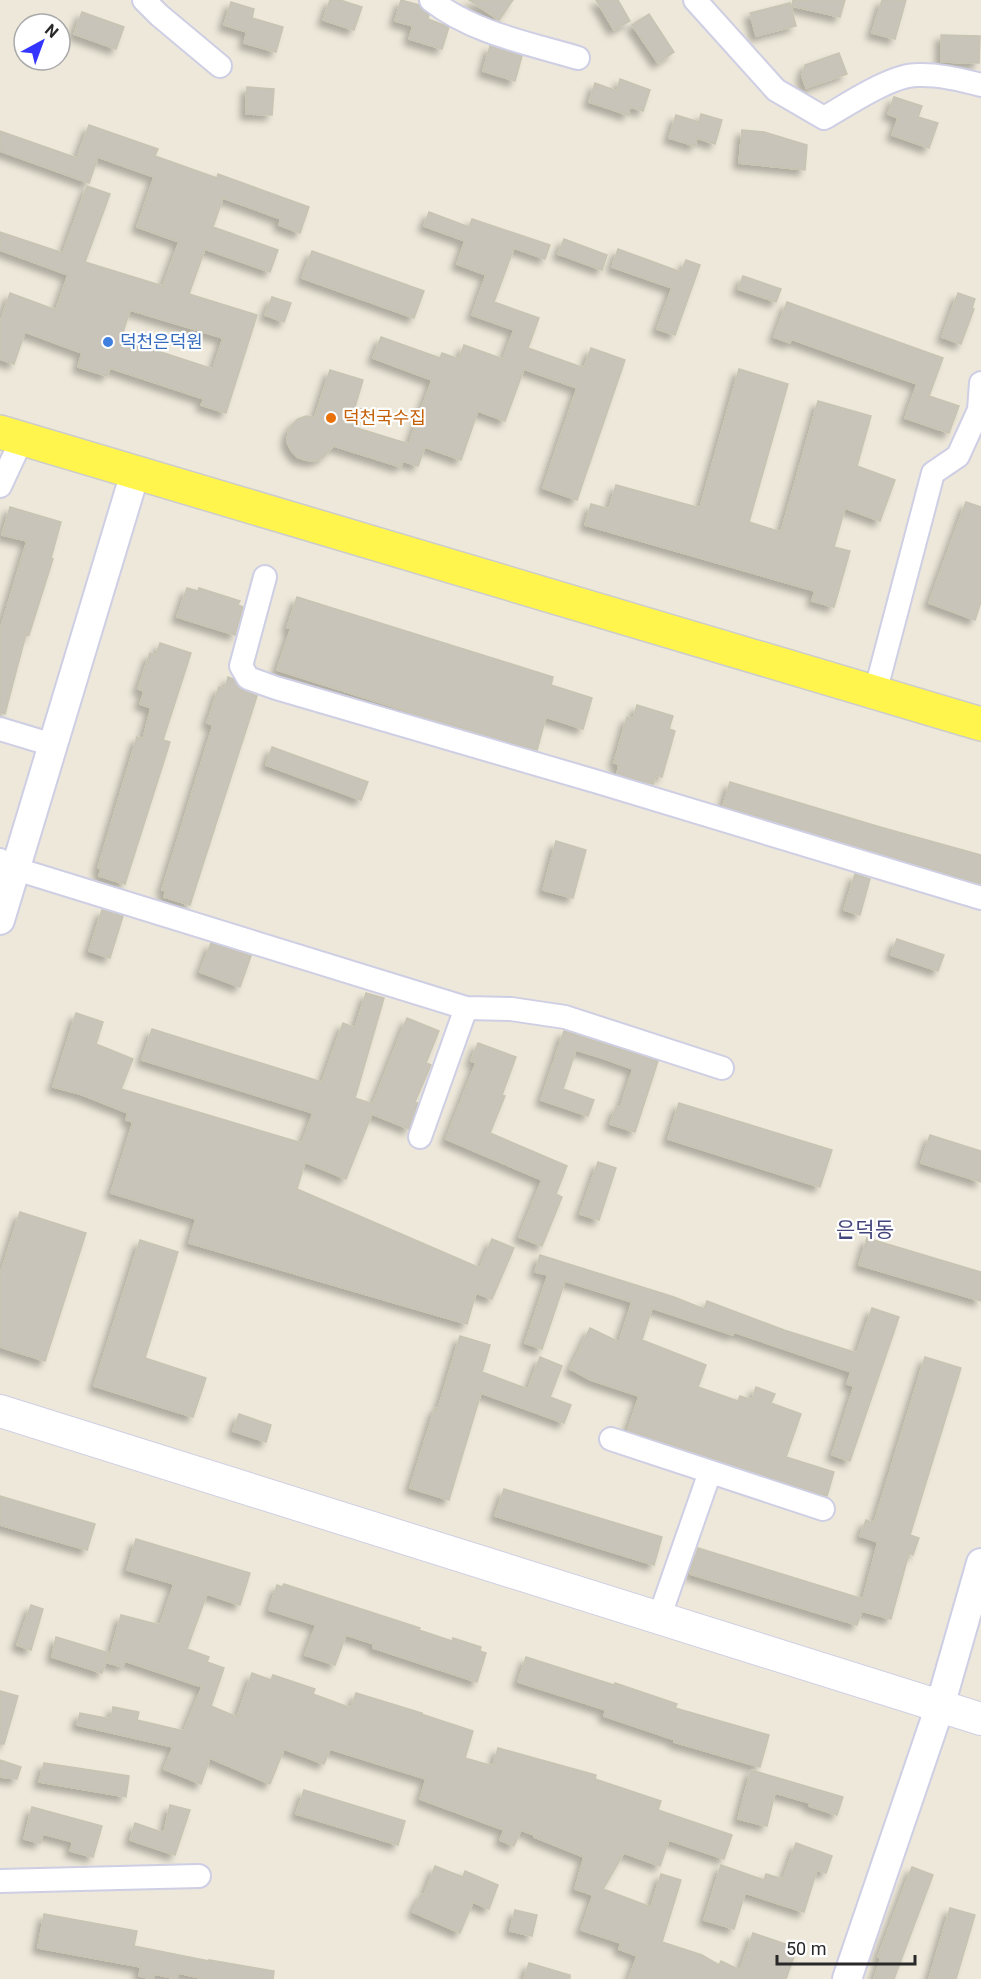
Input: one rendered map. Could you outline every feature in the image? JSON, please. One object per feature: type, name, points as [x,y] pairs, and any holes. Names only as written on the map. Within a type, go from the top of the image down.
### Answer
[{"type":"main road","points":[[11,436],[981,724]]},
{"type":"main road","points":[[0,1412],[981,1719]]},
{"type":"street","points":[[144,0],[220,66]]},
{"type":"street","points":[[431,0],[443,9],[485,31],[578,58]]},
{"type":"street","points":[[694,0],[776,90],[824,118],[885,84],[914,74],[949,77],[981,85]]},
{"type":"street","points":[[875,693],[933,473],[958,456],[979,411],[981,383]]},
{"type":"street","points":[[0,486],[11,436]]},
{"type":"street","points":[[0,920],[8,864],[53,745],[135,473]]},
{"type":"street","points":[[265,577],[241,666],[248,678],[981,898]]},
{"type":"street","points":[[0,729],[53,745]]},
{"type":"street","points":[[8,864],[466,1008],[511,1009],[565,1017],[722,1068]]},
{"type":"street","points":[[420,1137],[466,1008]]},
{"type":"street","points":[[611,1439],[824,1509]]},
{"type":"street","points":[[659,1618],[710,1472]]},
{"type":"street","points":[[847,1979],[940,1706],[981,1563]]},
{"type":"street","points":[[0,1881],[198,1876]]},
{"type":"building","points":[[330,0],[340,0],[362,7],[354,30],[323,20]]},
{"type":"building","points":[[401,0],[419,5],[429,15],[428,19],[449,27],[442,49],[409,39],[413,26],[395,21]]},
{"type":"building","points":[[469,0],[513,0],[499,20]]},
{"type":"building","points":[[596,0],[618,0],[630,21],[614,30]]},
{"type":"building","points":[[793,0],[845,0],[840,17],[792,6]]},
{"type":"building","points":[[882,0],[906,0],[895,39],[872,33]]},
{"type":"building","points":[[231,2],[254,9],[252,18],[283,27],[276,52],[244,43],[247,32],[224,25]]},
{"type":"building","points":[[790,3],[796,26],[756,36],[750,13]]},
{"type":"building","points":[[82,12],[124,27],[116,49],[74,34]]},
{"type":"building","points":[[649,14],[674,52],[658,63],[632,25]]},
{"type":"building","points":[[941,35],[980,36],[979,63],[941,62]]},
{"type":"building","points":[[490,46],[522,56],[515,81],[483,71]]},
{"type":"building","points":[[839,53],[847,74],[806,88],[802,76],[805,65]]},
{"type":"building","points":[[620,79],[650,90],[643,111],[630,107],[628,115],[589,102],[595,83],[617,91]]},
{"type":"building","points":[[247,87],[274,89],[272,115],[246,114]]},
{"type":"building","points":[[894,97],[922,106],[918,117],[938,123],[929,148],[892,135],[898,118],[888,114]]},
{"type":"building","points":[[701,114],[722,120],[715,144],[697,138],[695,146],[669,138],[676,115],[699,122]]},
{"type":"building","points":[[89,125],[158,149],[155,156],[217,178],[218,174],[309,207],[300,233],[279,225],[281,219],[223,198],[213,227],[278,250],[270,272],[205,249],[189,294],[257,315],[226,413],[201,405],[204,399],[110,368],[107,376],[78,367],[82,353],[25,332],[14,364],[0,359],[0,323],[10,293],[56,310],[68,275],[0,250],[0,232],[63,253],[87,186],[110,194],[85,262],[163,286],[179,242],[137,227],[154,177],[98,157],[89,183],[0,151],[0,131],[77,158]],"holes":[[[130,310],[223,338],[213,369],[121,339]]]},
{"type":"building","points":[[742,130],[764,132],[807,145],[805,170],[739,163]]},
{"type":"building","points":[[429,212],[469,227],[472,219],[550,245],[545,259],[514,248],[494,302],[539,318],[528,348],[584,368],[591,348],[625,360],[577,500],[543,488],[577,388],[524,369],[505,421],[478,411],[461,460],[425,447],[418,466],[403,461],[401,467],[334,446],[322,458],[314,461],[297,457],[291,450],[287,442],[288,433],[298,419],[306,416],[315,417],[330,370],[363,380],[355,407],[363,410],[357,428],[409,444],[432,380],[373,358],[381,337],[440,358],[442,353],[459,359],[464,345],[503,359],[514,330],[472,315],[486,275],[457,264],[465,241],[424,226]]},
{"type":"building","points":[[564,239],[607,255],[602,270],[558,254]]},
{"type":"building","points":[[618,249],[681,272],[686,260],[700,265],[675,335],[657,329],[672,288],[612,267]]},
{"type":"building","points":[[312,251],[424,291],[414,318],[302,278]]},
{"type":"building","points":[[743,276],[781,289],[776,302],[738,289]]},
{"type":"building","points":[[958,293],[975,299],[972,308],[974,309],[961,344],[942,337]]},
{"type":"building","points":[[272,297],[291,303],[284,322],[265,315]]},
{"type":"building","points":[[787,302],[943,358],[929,396],[959,406],[949,433],[905,418],[917,384],[791,339],[790,343],[774,337]]},
{"type":"building","points":[[739,369],[788,384],[749,522],[781,532],[818,401],[871,416],[857,466],[895,480],[880,521],[845,508],[834,547],[850,551],[834,607],[812,601],[815,591],[585,525],[591,504],[609,509],[616,485],[700,508]]},
{"type":"building","points":[[966,502],[981,507],[981,602],[975,620],[929,603]]},
{"type":"building","points":[[10,507],[61,522],[51,558],[53,559],[29,635],[26,634],[5,714],[0,713],[0,630],[27,541],[2,535]]},
{"type":"building","points":[[187,588],[198,591],[199,588],[240,601],[238,605],[243,607],[235,635],[177,617]]},
{"type":"building","points":[[297,597],[553,677],[551,685],[592,698],[583,729],[546,717],[537,750],[277,670],[291,628],[287,628]]},
{"type":"building","points":[[160,643],[191,653],[163,740],[170,742],[125,884],[99,876],[101,869],[98,868],[137,737],[143,739],[151,708],[140,704],[144,691],[138,689],[150,653],[156,655]]},
{"type":"building","points":[[228,677],[243,690],[257,696],[190,905],[164,897],[166,891],[162,890],[213,725],[207,723],[219,687],[225,689]]},
{"type":"building","points":[[637,705],[673,716],[669,729],[675,731],[662,777],[656,775],[653,784],[617,774],[619,764],[614,763],[627,717],[633,719]]},
{"type":"building","points":[[272,747],[368,782],[361,800],[266,765]]},
{"type":"building","points":[[730,782],[981,855],[981,884],[723,806]]},
{"type":"building","points":[[556,841],[586,850],[573,898],[543,890]]},
{"type":"building","points":[[855,874],[870,879],[860,915],[844,910]]},
{"type":"building","points":[[102,910],[123,916],[110,958],[89,951]]},
{"type":"building","points":[[897,939],[944,955],[938,971],[891,955]]},
{"type":"building","points":[[211,943],[251,956],[240,987],[200,972]]},
{"type":"building","points":[[366,993],[384,998],[355,1098],[373,1104],[407,1018],[439,1031],[426,1063],[431,1065],[415,1102],[418,1103],[409,1129],[372,1114],[346,1179],[305,1162],[297,1189],[480,1268],[492,1239],[514,1248],[492,1299],[476,1293],[467,1324],[189,1243],[196,1219],[111,1193],[133,1122],[126,1120],[128,1113],[80,1094],[53,1087],[76,1013],[103,1022],[96,1044],[133,1059],[121,1089],[302,1143],[313,1113],[142,1060],[152,1029],[322,1082],[343,1023],[355,1028]]},
{"type":"building","points":[[564,1031],[658,1061],[635,1132],[610,1124],[616,1107],[620,1108],[633,1069],[602,1058],[576,1050],[563,1089],[594,1100],[588,1116],[541,1100]]},
{"type":"building","points":[[478,1043],[516,1057],[502,1095],[505,1096],[490,1133],[567,1166],[556,1194],[562,1197],[542,1246],[519,1237],[542,1180],[446,1139],[476,1063],[471,1061]]},
{"type":"building","points":[[679,1103],[832,1150],[820,1187],[668,1139]]},
{"type":"building","points":[[930,1135],[981,1151],[981,1182],[921,1163]]},
{"type":"building","points":[[598,1162],[616,1168],[599,1220],[580,1214]]},
{"type":"building","points":[[20,1212],[86,1233],[45,1361],[0,1347],[0,1275]]},
{"type":"building","points":[[867,1238],[981,1272],[981,1301],[859,1265]]},
{"type":"building","points":[[140,1240],[178,1252],[145,1358],[206,1378],[193,1417],[94,1386]]},
{"type":"building","points":[[540,1255],[674,1297],[704,1309],[707,1301],[784,1330],[857,1353],[872,1308],[899,1317],[850,1461],[832,1455],[854,1386],[847,1384],[851,1372],[734,1332],[733,1335],[652,1308],[642,1340],[706,1365],[698,1387],[738,1401],[740,1396],[752,1400],[756,1387],[775,1394],[771,1403],[801,1414],[786,1457],[834,1472],[827,1496],[628,1430],[639,1396],[591,1380],[570,1369],[590,1328],[619,1342],[632,1302],[565,1281],[542,1349],[525,1343],[548,1275],[535,1272]]},
{"type":"building","points":[[460,1336],[490,1345],[482,1372],[528,1389],[540,1357],[562,1366],[550,1397],[571,1405],[564,1423],[481,1393],[449,1500],[410,1488],[435,1408],[438,1409]]},
{"type":"building","points":[[925,1357],[961,1368],[910,1535],[919,1538],[913,1555],[909,1553],[891,1619],[862,1611],[857,1625],[690,1574],[698,1548],[863,1599],[878,1542],[860,1536],[866,1520],[874,1523]]},
{"type":"building","points":[[239,1414],[271,1425],[266,1442],[233,1431]]},
{"type":"building","points":[[504,1489],[662,1537],[654,1565],[495,1516]]},
{"type":"building","points":[[0,1496],[95,1524],[87,1550],[0,1525]]},
{"type":"building","points":[[136,1539],[250,1573],[240,1605],[207,1594],[187,1649],[209,1657],[207,1662],[224,1668],[211,1706],[237,1717],[252,1673],[271,1680],[273,1675],[315,1689],[313,1694],[351,1708],[356,1693],[473,1731],[465,1758],[493,1766],[498,1748],[596,1775],[595,1779],[661,1801],[658,1810],[732,1835],[724,1859],[669,1840],[660,1866],[624,1853],[603,1889],[651,1907],[661,1874],[681,1880],[662,1942],[702,1955],[719,1965],[721,1961],[740,1970],[753,1933],[797,1948],[786,1979],[629,1979],[637,1956],[619,1949],[621,1943],[581,1930],[593,1895],[575,1889],[584,1857],[521,1830],[514,1846],[500,1840],[504,1830],[420,1799],[426,1779],[330,1749],[324,1764],[284,1749],[270,1784],[210,1758],[201,1784],[164,1769],[173,1747],[77,1725],[80,1713],[111,1719],[113,1707],[139,1712],[137,1720],[184,1731],[202,1687],[125,1661],[123,1667],[108,1663],[121,1615],[160,1625],[174,1584],[127,1570]]},
{"type":"building","points":[[284,1584],[420,1628],[419,1630],[452,1641],[453,1638],[481,1647],[480,1651],[486,1653],[477,1682],[373,1648],[374,1644],[346,1635],[335,1665],[305,1655],[316,1625],[269,1610],[277,1585],[282,1587]]},
{"type":"building","points":[[31,1605],[43,1609],[31,1650],[17,1645]]},
{"type":"building","points":[[56,1637],[109,1653],[102,1673],[52,1657]]},
{"type":"building","points":[[526,1657],[677,1704],[675,1708],[769,1735],[760,1767],[674,1742],[675,1740],[604,1716],[606,1710],[518,1682]]},
{"type":"building","points":[[0,1691],[18,1696],[4,1744],[0,1744]]},
{"type":"building","points":[[0,1760],[21,1767],[17,1779],[0,1777]]},
{"type":"building","points":[[44,1763],[129,1776],[126,1797],[39,1782]]},
{"type":"building","points":[[751,1770],[843,1797],[837,1815],[809,1806],[810,1803],[775,1793],[767,1826],[738,1819]]},
{"type":"building","points":[[304,1790],[405,1821],[398,1845],[296,1814]]},
{"type":"building","points":[[170,1805],[190,1810],[175,1855],[130,1840],[135,1823],[164,1833]]},
{"type":"building","points":[[32,1807],[102,1826],[93,1857],[70,1851],[73,1842],[43,1834],[40,1843],[24,1839]]},
{"type":"building","points":[[796,1843],[832,1856],[826,1873],[817,1870],[804,1912],[745,1893],[734,1929],[704,1920],[721,1865],[764,1880],[766,1874],[783,1879]]},
{"type":"building","points":[[435,1866],[463,1877],[465,1871],[498,1885],[489,1909],[473,1902],[460,1933],[413,1912],[421,1894],[424,1895]]},
{"type":"building","points":[[912,1867],[933,1875],[894,1979],[874,1979],[881,1958],[878,1957]]},
{"type":"building","points":[[950,1908],[975,1915],[956,1979],[929,1979]]},
{"type":"building","points":[[515,1910],[537,1915],[532,1936],[510,1931]]},
{"type":"building","points":[[44,1914],[137,1931],[134,1946],[274,1971],[273,1979],[205,1979],[178,1973],[177,1979],[154,1974],[153,1979],[139,1976],[141,1967],[38,1948]]},
{"type":"building","points":[[529,1963],[570,1975],[570,1979],[524,1979]]},
{"type":"place","name":"덕천은덕원","points":[[108,342]]},
{"type":"place","name":"덕천국수집","points":[[331,418]]},
{"type":"district","name":"은덕동","points":[[865,1230]]}]
